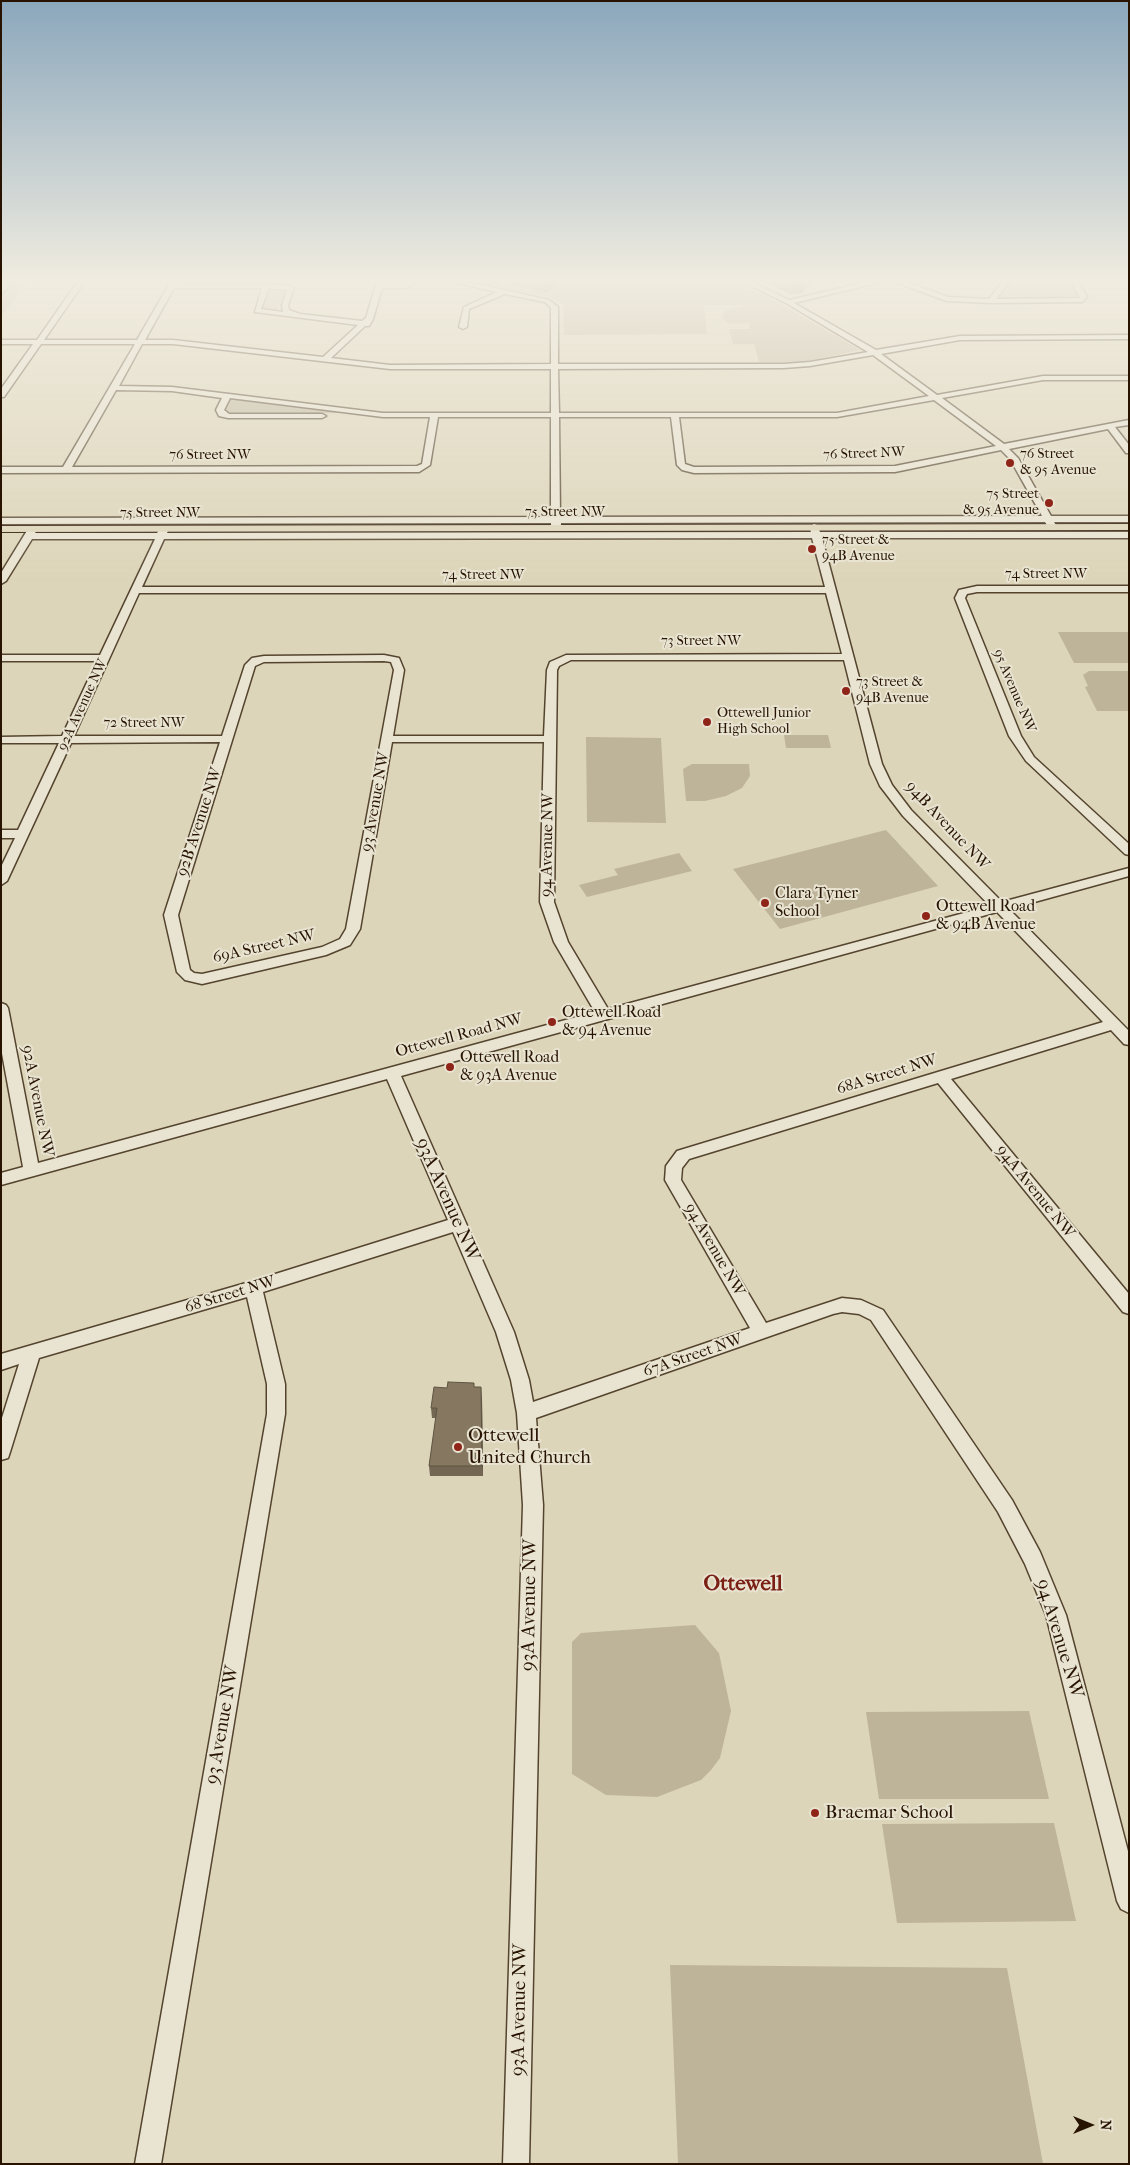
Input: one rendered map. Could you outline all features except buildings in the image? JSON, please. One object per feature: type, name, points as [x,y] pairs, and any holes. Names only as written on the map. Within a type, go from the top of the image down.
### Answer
[{"type":"main road","name":"75 Street NW","points":[[1,529],[31,532],[162,533],[556,524],[815,531],[1049,523],[1129,526]]},
{"type":"street","points":[[1,395],[10,382]]},
{"type":"street","points":[[66,470],[117,382]]},
{"type":"street","points":[[556,382],[556,524]]},
{"type":"street","points":[[914,382],[1003,447],[1014,458],[1049,523]]},
{"type":"street","points":[[227,396],[220,410],[222,414],[228,416],[837,415],[1021,382]]},
{"type":"street","points":[[114,388],[172,389],[383,415]]},
{"type":"street","name":"76 Street NW","points":[[1,470],[419,469],[426,465],[434,415]]},
{"type":"street","name":"76 Street NW","points":[[675,415],[681,465],[685,468],[895,469],[1129,422]]},
{"type":"street","points":[[1110,426],[1129,451]]},
{"type":"street","points":[[76,453],[90,463],[114,470]]},
{"type":"street","name":"75 Street NW","points":[[1,521],[556,524],[1049,523],[1129,519]]},
{"type":"street","name":"75 Street NW","points":[[162,533],[815,531],[1129,535]]},
{"type":"street","name":"94B Avenue NW","points":[[815,531],[876,764],[886,786],[907,813],[1129,1040]]},
{"type":"street","points":[[1,581],[31,532]]},
{"type":"street","name":"92A Avenue NW","points":[[1,881],[162,533]]},
{"type":"street","name":"74 Street NW","points":[[963,592],[977,589],[1129,589]]},
{"type":"street","name":"74 Street NW","points":[[136,590],[830,590]]},
{"type":"street","name":"95 Avenue NW","points":[[963,592],[960,598],[968,621],[1015,736],[1030,759],[1129,851]]},
{"type":"street","name":"73 Street NW","points":[[557,662],[570,658],[847,657]]},
{"type":"street","points":[[1,658],[105,658]]},
{"type":"street","name":"93 Avenue NW","points":[[250,665],[256,660],[264,659],[384,658],[395,660],[399,670],[353,929],[345,942]]},
{"type":"street","name":"94 Avenue NW","points":[[557,662],[552,670],[547,902],[561,942],[604,1015]]},
{"type":"street","name":"92B Avenue NW","points":[[190,977],[184,972],[171,915],[250,665]]},
{"type":"street","name":"72 Street NW","points":[[1,740],[226,739]]},
{"type":"street","points":[[387,739],[550,739]]},
{"type":"street","points":[[1,834],[23,834]]},
{"type":"street","name":"Ottewell Road NW","points":[[1,1179],[1129,872]]},
{"type":"street","name":"69A Street NW","points":[[190,977],[202,979],[326,950],[345,942]]},
{"type":"street","name":"92A Avenue NW","points":[[1,1008],[3,1030],[32,1171]]},
{"type":"street","name":"68A Street NW","points":[[674,1166],[683,1155],[689,1153],[1114,1024]]},
{"type":"street","name":"93A Avenue NW","points":[[392,1073],[505,1332],[520,1380],[526,1413],[533,1505],[516,2164]]},
{"type":"street","name":"94A Avenue NW","points":[[941,1077],[1129,1308]]},
{"type":"street","name":"94 Avenue NW","points":[[674,1166],[674,1180],[678,1189],[762,1332]]},
{"type":"street","name":"68 Street NW","points":[[1,1362],[253,1288],[457,1224]]},
{"type":"street","name":"93 Avenue NW","points":[[148,2164],[276,1414],[276,1384],[253,1288]]},
{"type":"street","name":"67A Street NW","points":[[526,1413],[833,1307],[842,1305],[861,1307]]},
{"type":"street","name":"94 Avenue NW","points":[[861,1307],[877,1315],[889,1331],[1005,1506],[1033,1559],[1056,1615],[1129,1901]]},
{"type":"street","points":[[1,1452],[31,1354]]},
{"type":"shaded area","points":[[235,399],[348,413],[234,414],[223,412],[228,400]]},
{"type":"shaded area","points":[[1,523],[547,523],[1,525]]},
{"type":"shaded area","points":[[1058,632],[1129,632],[1129,663],[1074,663]]},
{"type":"shaded area","points":[[1089,671],[1129,671],[1129,711],[1097,711],[1085,687],[1088,686],[1083,675]]},
{"type":"shaded area","points":[[784,735],[828,735],[831,748],[786,748]]},
{"type":"shaded area","points":[[586,737],[661,738],[666,823],[587,822]]},
{"type":"shaded area","points":[[692,764],[749,764],[750,776],[742,788],[726,796],[705,801],[686,801],[683,769]]},
{"type":"shaded area","points":[[886,830],[938,886],[780,929],[733,869]]},
{"type":"shaded area","points":[[679,853],[692,871],[587,897],[579,885],[618,875],[614,869]]},
{"type":"shaded area","points":[[695,1625],[719,1653],[731,1711],[720,1758],[711,1770],[701,1780],[657,1797],[606,1795],[572,1774],[572,1642],[581,1633]]},
{"type":"shaded area","points":[[1029,1711],[1049,1799],[879,1799],[866,1712]]},
{"type":"shaded area","points":[[1054,1823],[1076,1921],[897,1923],[882,1824]]},
{"type":"shaded area","points":[[670,1965],[1007,1968],[1043,2164],[678,2164]]},
{"type":"place","name":"76 Street & 95 Avenue","points":[[1010,463]]},
{"type":"place","name":"75 Street & 95 Avenue","points":[[1049,503]]},
{"type":"place","name":"75 Street & 94B Avenue","points":[[812,549]]},
{"type":"place","name":"73 Street & 94B Avenue","points":[[846,691]]},
{"type":"place","name":"Ottewell Junior High School","points":[[707,722]]},
{"type":"place","name":"Clara Tyner School","points":[[765,903]]},
{"type":"place","name":"Ottewell Road & 94B Avenue","points":[[926,916]]},
{"type":"place","name":"Ottewell Road & 94 Avenue","points":[[552,1022]]},
{"type":"place","name":"Ottewell Road & 93A Avenue","points":[[450,1067]]},
{"type":"place","name":"Ottewell United Church","points":[[458,1447]]},
{"type":"place","name":"Braemar School","points":[[815,1813]]},
{"type":"district","name":"Ottewell","points":[[743,1585]]}]
